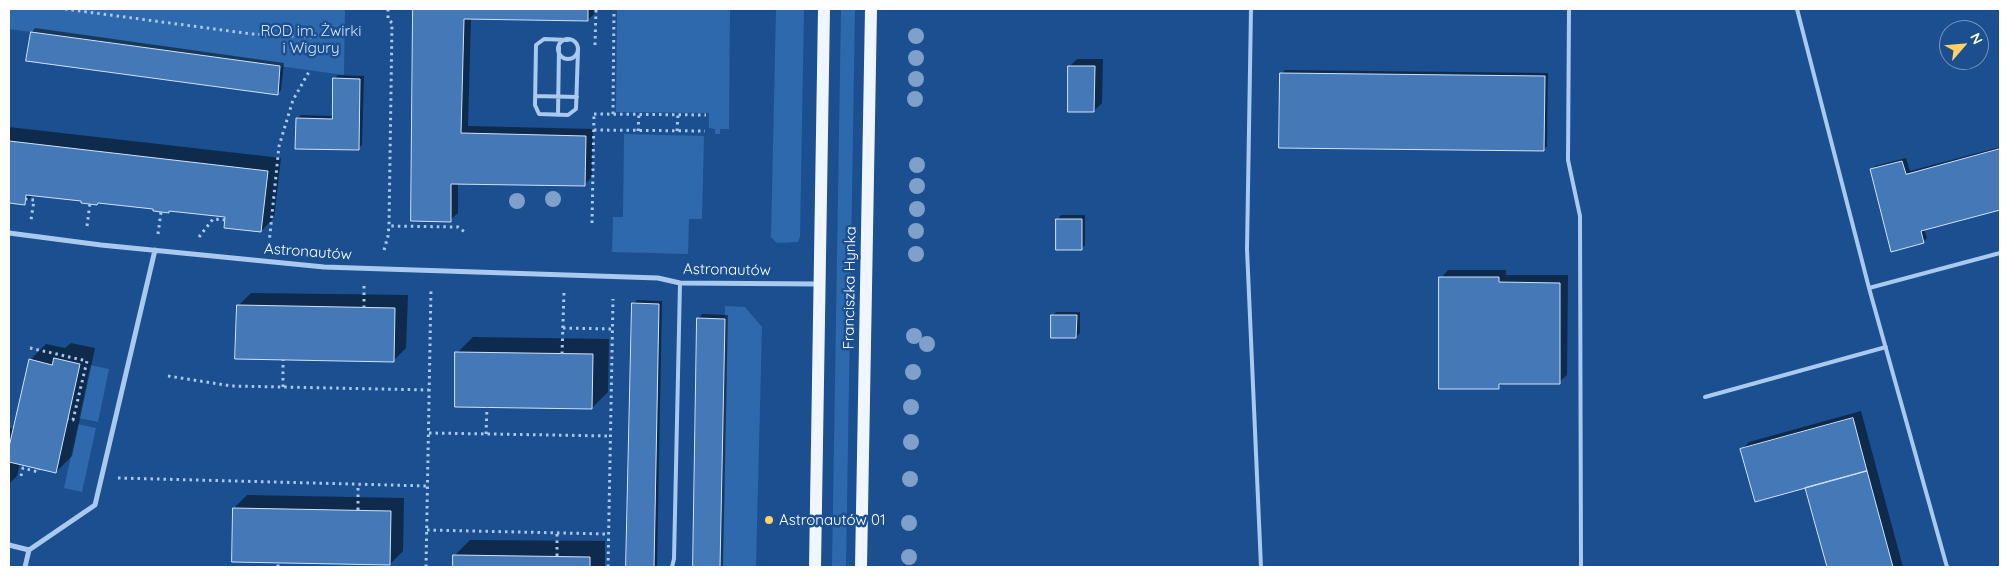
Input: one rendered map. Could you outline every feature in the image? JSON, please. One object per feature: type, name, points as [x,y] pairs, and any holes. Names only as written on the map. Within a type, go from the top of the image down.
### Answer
[{"type":"main road","name":"Franciszka Hynka","points":[[814,567],[824,9]]},
{"type":"main road","name":"Franciszka Hynka","points":[[861,567],[872,9]]},
{"type":"street","name":"Astronautów","points":[[9,233],[324,268],[658,278],[680,283],[819,284]]},
{"type":"street","points":[[25,567],[29,550],[95,505],[155,250]]},
{"type":"street","points":[[9,545],[29,550]]},
{"type":"lane","points":[[1252,9],[1247,249],[1261,567]]},
{"type":"lane","points":[[1569,9],[1568,160],[1580,216],[1581,567]]},
{"type":"lane","points":[[1797,9],[1869,288],[1946,567]]},
{"type":"lane","points":[[544,39],[572,40],[577,44],[578,50],[576,109],[568,115],[539,114],[535,109],[536,45],[544,39]]},
{"type":"lane","points":[[558,115],[559,47],[562,42],[568,40]]},
{"type":"lane","points":[[559,47],[562,56],[568,59],[576,56],[578,50]]},
{"type":"lane","points":[[535,96],[577,97]]},
{"type":"lane","points":[[1869,288],[2000,253]]},
{"type":"lane","points":[[672,567],[674,559],[680,283]]},
{"type":"lane","points":[[1705,397],[1886,347]]},
{"type":"path","points":[[65,9],[252,34],[312,37]]},
{"type":"path","points":[[384,250],[389,226],[392,23],[388,19],[388,9]]},
{"type":"path","points":[[613,114],[614,9]]},
{"type":"path","points":[[268,252],[279,146],[293,100],[310,70]]},
{"type":"path","points":[[594,114],[706,115]]},
{"type":"path","points":[[638,131],[639,114]]},
{"type":"path","points":[[677,131],[678,115]]},
{"type":"path","points":[[594,130],[705,131]]},
{"type":"path","points":[[25,199],[34,200],[30,226]]},
{"type":"path","points":[[86,232],[90,204]]},
{"type":"path","points":[[157,240],[161,212]]},
{"type":"path","points":[[194,244],[212,219],[225,220]]},
{"type":"path","points":[[389,226],[458,227],[466,232]]},
{"type":"path","points":[[364,281],[364,308]]},
{"type":"path","points":[[426,567],[431,283]]},
{"type":"path","points":[[562,354],[564,286]]},
{"type":"path","points":[[608,567],[613,299]]},
{"type":"path","points":[[563,328],[612,329]]},
{"type":"path","points":[[30,348],[87,361],[73,420],[68,419]]},
{"type":"path","points":[[283,360],[283,387]]},
{"type":"path","points":[[168,376],[232,386],[429,390]]},
{"type":"path","points":[[486,434],[487,408]]},
{"type":"path","points":[[428,433],[610,436]]},
{"type":"path","points":[[21,476],[23,468],[38,472],[39,469]]},
{"type":"path","points":[[114,478],[428,486]]},
{"type":"path","points":[[358,484],[358,510]]},
{"type":"path","points":[[427,530],[608,534]]},
{"type":"path","points":[[557,533],[557,556]]},
{"type":"green space","name":"ROD im. Żwirki i Wigury","points":[[9,9],[345,9],[344,75],[9,29]]},
{"type":"green space","points":[[617,9],[730,9],[729,129],[720,129],[720,134],[715,134],[715,129],[709,128],[709,113],[616,112]]},
{"type":"green space","points":[[776,9],[804,9],[800,237],[798,242],[777,243],[771,237]]},
{"type":"green space","points":[[841,9],[855,9],[846,567],[832,567]]},
{"type":"green space","points":[[624,134],[704,136],[702,219],[689,219],[688,254],[612,252],[613,217],[623,217]]},
{"type":"green space","points":[[725,306],[745,307],[762,327],[756,567],[720,567]]},
{"type":"green space","points":[[90,365],[109,369],[98,422],[79,418]]},
{"type":"green space","points":[[78,424],[96,428],[82,492],[64,488]]},
{"type":"building","points":[[413,9],[588,9],[588,21],[464,19],[461,133],[586,136],[585,186],[451,184],[451,222],[411,221]]},
{"type":"building","points":[[31,32],[280,66],[278,95],[26,61]]},
{"type":"building","points":[[1068,66],[1095,66],[1094,112],[1068,112]]},
{"type":"building","points":[[1280,73],[1545,76],[1544,151],[1279,148]]},
{"type":"building","points":[[333,78],[360,79],[359,150],[295,149],[296,118],[332,119]]},
{"type":"building","points":[[9,141],[268,171],[261,232],[224,228],[225,217],[169,211],[169,213],[153,211],[153,209],[98,203],[97,205],[81,203],[81,201],[26,195],[25,205],[9,203]]},
{"type":"building","points":[[2000,149],[2000,210],[1921,231],[1924,243],[1891,252],[1870,169],[1902,161],[1906,174]]},
{"type":"building","points":[[1056,219],[1082,219],[1082,250],[1056,250]]},
{"type":"building","points":[[1439,277],[1499,277],[1499,282],[1560,283],[1560,384],[1499,384],[1499,389],[1439,389]]},
{"type":"building","points":[[632,303],[659,304],[654,567],[626,567]]},
{"type":"building","points":[[237,305],[395,308],[394,362],[235,359]]},
{"type":"building","points":[[1051,315],[1077,315],[1076,338],[1051,338]]},
{"type":"building","points":[[697,318],[725,319],[720,567],[693,567]]},
{"type":"building","points":[[455,352],[593,354],[592,409],[455,407]]},
{"type":"building","points":[[54,358],[80,364],[56,473],[9,462],[9,447],[29,359],[52,365]]},
{"type":"building","points":[[1853,418],[1867,471],[1755,502],[1740,449]]},
{"type":"building","points":[[1867,471],[1893,567],[1827,567],[1805,488]]},
{"type":"building","points":[[233,508],[391,511],[390,565],[232,562]]},
{"type":"building","points":[[453,555],[590,557],[590,567],[453,567]]},
{"type":"place","name":"Astronautów 01","points":[[769,520]]}]
